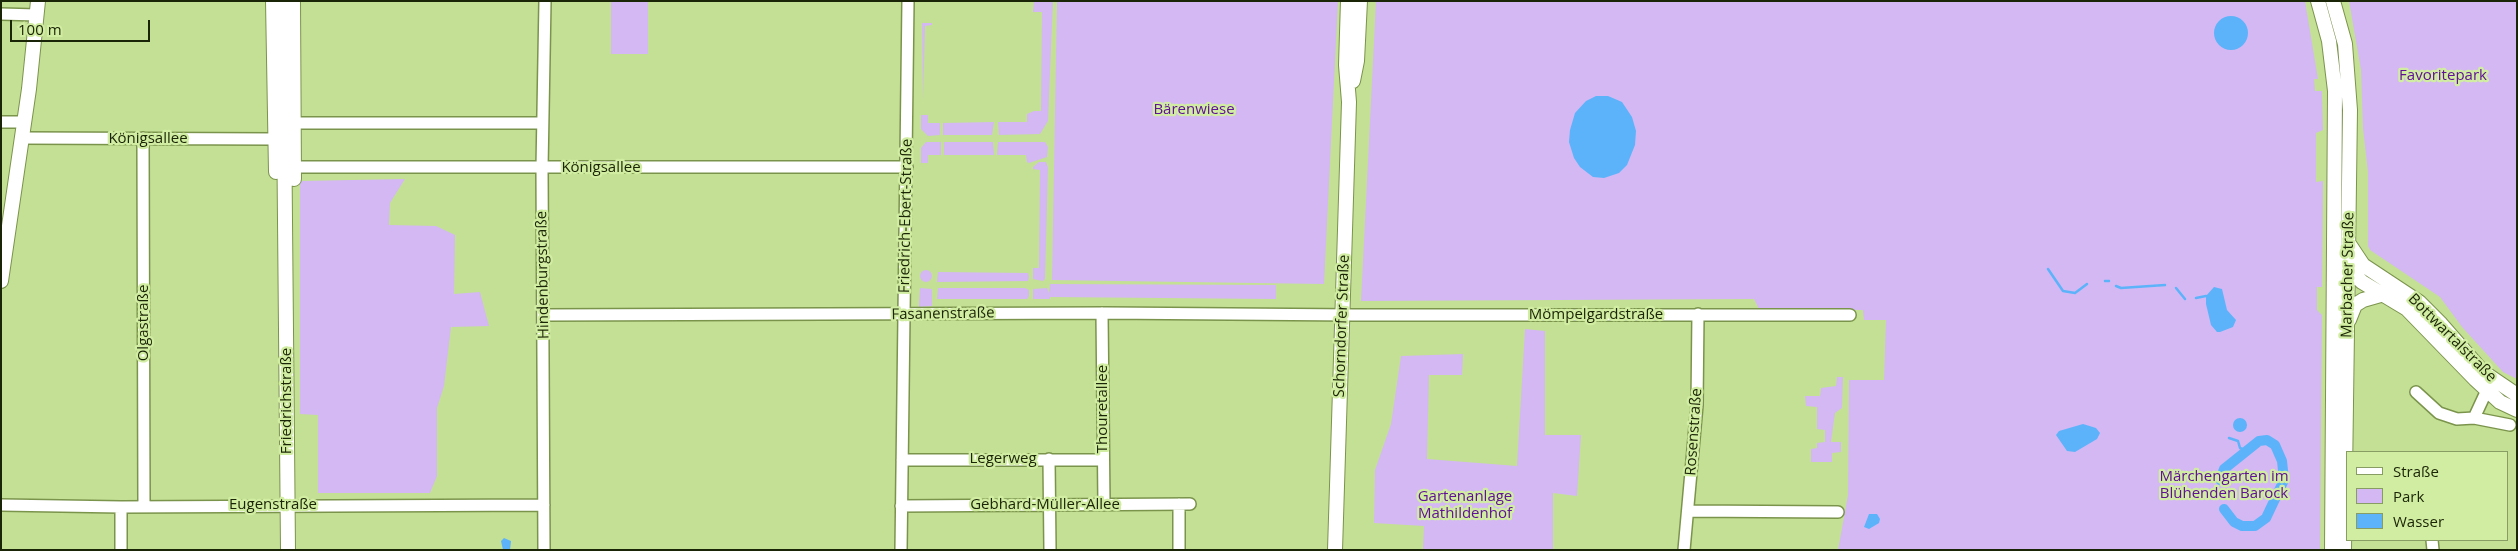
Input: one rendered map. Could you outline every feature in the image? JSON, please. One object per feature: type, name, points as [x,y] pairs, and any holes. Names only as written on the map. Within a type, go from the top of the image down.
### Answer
[{"type":"main road","name":"Friedrichstraße","points":[[273,1],[274,139],[278,214],[286,252]]},
{"type":"main road","name":"Friedrichstraße","points":[[283,1],[288,550]]},
{"type":"main road","name":"Friedrichstraße","points":[[286,252],[293,215],[295,123],[293,1]]},
{"type":"main road","name":"Schorndorfer Straße","points":[[1335,550],[1349,102],[1346,65],[1348,1]]},
{"type":"main road","name":"Schorndorfer Straße","points":[[1349,102],[1357,61],[1360,1]]},
{"type":"main road","name":"Marbacher Straße","points":[[2318,1],[2329,41],[2334,79],[2332,550]]},
{"type":"main road","name":"Marbacher Straße","points":[[2333,1],[2345,44],[2349,82],[2348,325],[2344,550]]},
{"type":"main road","points":[[1,281],[24,122],[37,8]]},
{"type":"main road","name":"Bottwartalstraße","points":[[2332,236],[2337,252],[2348,268],[2362,282],[2384,294],[2418,318],[2487,390],[2500,402],[2517,410]]},
{"type":"main road","name":"Bottwartalstraße","points":[[2348,243],[2363,265],[2419,302],[2483,372],[2517,395]]},
{"type":"main road","points":[[2333,290],[2336,276],[2348,268],[2363,265]]},
{"type":"main road","name":"Bottwartalstraße","points":[[2348,325],[2356,305],[2363,300],[2384,294]]},
{"type":"street","name":"Hindenburgstraße","points":[[544,550],[542,123],[545,1]]},
{"type":"street","name":"Friedrich-Ebert-Straße","points":[[901,550],[908,1]]},
{"type":"street","points":[[1,14],[37,8]]},
{"type":"street","points":[[1,122],[24,122]]},
{"type":"street","points":[[295,123],[542,123]]},
{"type":"street","name":"Königsallee","points":[[21,138],[274,139]]},
{"type":"street","name":"Olgastraße","points":[[143,138],[144,507]]},
{"type":"street","name":"Königsallee","points":[[294,167],[907,168]]},
{"type":"street","name":"Fasanenstraße","points":[[544,315],[1102,313],[1343,315]]},
{"type":"street","name":"Thouretallee","points":[[1102,313],[1104,505]]},
{"type":"street","name":"Rosenstraße","points":[[1684,550],[1697,405],[1698,314]]},
{"type":"street","name":"Mömpelgardstraße","points":[[1343,315],[1850,314]]},
{"type":"street","name":"Bottwartalstraße","points":[[2474,418],[2487,390]]},
{"type":"street","points":[[2416,392],[2440,413],[2457,419],[2474,418],[2510,425]]},
{"type":"street","points":[[1048,459],[1050,550]]},
{"type":"street","name":"Legerweg","points":[[902,460],[1103,460]]},
{"type":"street","name":"Gebhard-Müller-Allee","points":[[901,506],[1184,504],[1179,550]]},
{"type":"street","name":"Eugenstraße","points":[[1,505],[144,507],[544,505]]},
{"type":"street","points":[[121,507],[121,550]]},
{"type":"street","points":[[1688,511],[1838,512]]},
{"type":"green space","points":[[611,1],[648,1],[648,54],[611,54]]},
{"type":"green space","points":[[1034,1],[1053,1],[1048,121],[1040,134],[999,135],[998,122],[1027,122],[1027,114],[1041,111],[1042,12],[1033,12]]},
{"type":"green space","name":"Bärenwiese","points":[[1057,1],[1338,1],[1324,284],[1052,280]]},
{"type":"green space","name":"Märchengarten im Blühenden Barock","points":[[1376,1],[2305,1],[2318,79],[2314,79],[2315,91],[2322,91],[2323,130],[2316,133],[2316,182],[2323,181],[2322,287],[2317,287],[2317,310],[2322,315],[2320,550],[1838,550],[1848,495],[1849,380],[1884,380],[1886,320],[1864,320],[1863,310],[1759,309],[1754,299],[1361,301]]},
{"type":"green space","name":"Favoritepark","points":[[2349,1],[2517,1],[2517,379],[2503,372],[2462,327],[2440,297],[2370,250],[2368,246],[2368,172],[2363,128],[2361,70]]},
{"type":"green space","points":[[922,23],[932,23],[932,25],[925,26],[923,100]]},
{"type":"green space","points":[[921,115],[928,115],[928,123],[940,123],[940,135],[928,136],[921,129]]},
{"type":"green space","points":[[994,122],[992,135],[943,135],[943,123]]},
{"type":"green space","points":[[926,142],[941,142],[941,155],[928,155],[928,163],[921,163],[921,148]]},
{"type":"green space","points":[[944,142],[993,142],[994,155],[944,155]]},
{"type":"green space","points":[[998,142],[1045,142],[1048,147],[1047,157],[1029,163],[1027,162],[1026,155],[997,155]]},
{"type":"green space","points":[[1039,162],[1046,162],[1048,167],[1045,279],[1043,281],[1033,279],[1033,268],[1039,268],[1040,170],[1033,169],[1033,167]]},
{"type":"green space","points":[[405,179],[390,203],[389,225],[436,226],[455,235],[454,294],[480,292],[489,326],[451,327],[444,386],[437,408],[437,476],[430,493],[318,493],[318,415],[300,414],[300,181]]},
{"type":"green space","points":[[924,270],[928,270],[932,276],[928,282],[924,282],[920,278],[920,274]]},
{"type":"green space","points":[[938,272],[1028,273],[1029,277],[1028,281],[937,282]]},
{"type":"green space","points":[[1050,284],[1276,285],[1276,299],[1050,297],[1050,299],[1033,299],[1033,289],[1047,288],[1049,293]]},
{"type":"green space","points":[[920,288],[932,289],[932,306],[919,307]]},
{"type":"green space","points":[[938,288],[1025,288],[1029,290],[1029,296],[1027,299],[937,299]]},
{"type":"green space","name":"Gartenanlage Mathildenhof","points":[[1525,329],[1545,331],[1545,435],[1581,435],[1577,496],[1553,493],[1553,550],[1423,550],[1424,526],[1374,523],[1375,470],[1391,424],[1401,356],[1463,354],[1462,375],[1429,375],[1427,459],[1517,466]]},
{"type":"green space","points":[[1837,377],[1843,377],[1842,408],[1835,413],[1831,442],[1841,442],[1841,452],[1832,453],[1832,462],[1811,462],[1811,449],[1817,448],[1817,443],[1825,442],[1825,430],[1817,429],[1817,407],[1806,406],[1805,396],[1820,396],[1821,388],[1836,386]]},
{"type":"water","points":[[2231,16],[2238,17],[2243,21],[2247,26],[2247,40],[2243,45],[2238,49],[2231,50],[2224,49],[2219,45],[2215,40],[2214,33],[2215,26],[2219,21],[2224,17]]},
{"type":"water","points":[[1596,96],[1608,96],[1622,102],[1632,117],[1636,131],[1635,145],[1627,165],[1619,173],[1604,178],[1593,177],[1580,167],[1574,158],[1569,142],[1575,113],[1586,101]]},
{"type":"water","points":[[2214,287],[2222,289],[2227,310],[2236,320],[2233,327],[2220,332],[2217,332],[2211,325],[2206,304],[2206,296]]},
{"type":"water","points":[[2240,418],[2245,420],[2247,425],[2245,430],[2240,432],[2235,430],[2233,425],[2235,420]]},
{"type":"water","points":[[2083,424],[2096,428],[2100,433],[2097,439],[2075,452],[2067,451],[2056,435],[2059,431]]},
{"type":"water","points":[[1869,514],[1877,514],[1880,519],[1879,523],[1869,529],[1864,527]]},
{"type":"water","points":[[504,538],[511,541],[510,550],[503,550],[501,541]]},
{"type":"waterway","points":[[2048,269],[2063,291],[2075,293],[2087,284]]},
{"type":"waterway","points":[[2116,286],[2121,288],[2165,285]]},
{"type":"waterway","points":[[2176,288],[2185,299]]},
{"type":"waterway","points":[[2196,298],[2206,296]]},
{"type":"waterway","points":[[2229,438],[2238,441],[2240,448],[2247,451]]},
{"type":"waterway","points":[[2220,480],[2224,469],[2259,441],[2267,440],[2275,445],[2282,461],[2284,480],[2266,518],[2255,526],[2242,526],[2234,522],[2224,509]]}]
